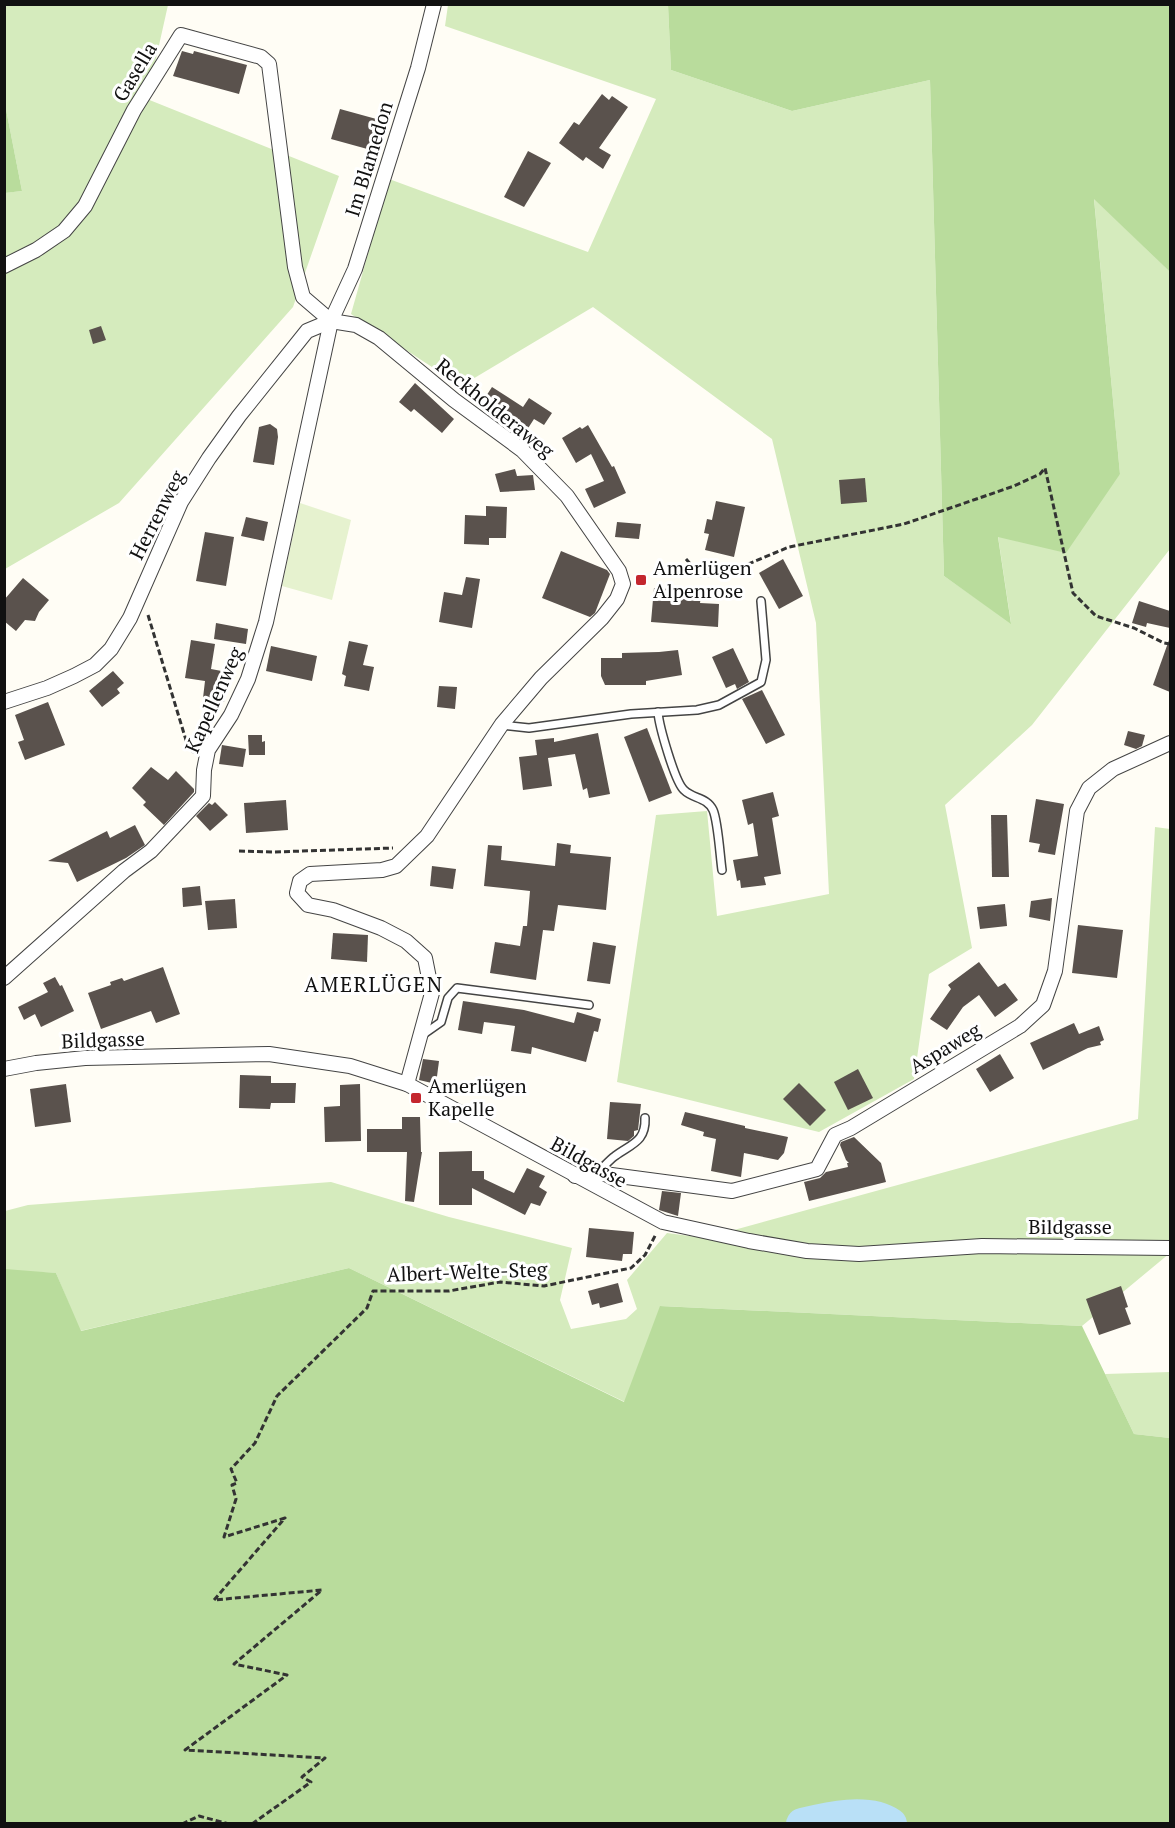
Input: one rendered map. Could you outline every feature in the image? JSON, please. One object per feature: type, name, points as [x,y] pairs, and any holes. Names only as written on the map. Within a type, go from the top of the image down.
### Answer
[{"type":"street","name":"Im Blamedon","points":[[331,321],[355,269],[418,68],[434,4]]},
{"type":"street","name":"Gasella","points":[[4,266],[36,250],[64,231],[86,206],[134,110],[181,35],[261,57],[269,64],[295,267],[303,297],[331,321]]},
{"type":"street","name":"Herrenweg","points":[[4,702],[47,688],[95,665],[111,649],[130,618],[181,502],[239,416],[307,331],[331,321]]},
{"type":"street","name":"Reckholderaweg","points":[[331,321],[356,325],[379,338],[453,400],[522,450],[567,496],[619,571],[623,584],[617,599],[602,618],[541,678],[502,724],[427,836],[396,866],[382,870],[310,874],[300,881],[297,893],[308,905],[333,910],[381,928],[406,941],[425,958],[432,993],[407,1084]]},
{"type":"street","name":"Kapellenweg","points":[[4,978],[115,879],[151,851],[203,796],[208,750],[231,715],[248,679],[266,622],[331,321]]},
{"type":"street","name":"Aspaweg","points":[[575,1176],[604,1174],[732,1191],[818,1169],[835,1135],[851,1128],[1020,1026],[1043,1005],[1055,971],[1077,811],[1089,788],[1113,769],[1170,743]]},
{"type":"street","name":"Bildgasse","points":[[4,1068],[85,1058],[269,1054],[350,1066],[407,1084],[663,1222],[749,1242],[807,1251],[848,1254],[982,1246],[1170,1248]]},
{"type":"lane","points":[[502,724],[528,728],[657,712],[697,710],[719,705],[761,682],[766,660],[761,601]]},
{"type":"lane","points":[[657,712],[659,726],[681,788],[691,796],[705,800],[713,811],[722,870]]},
{"type":"lane","points":[[420,1036],[441,1022],[448,998],[457,988],[589,1005]]},
{"type":"lane","points":[[595,1175],[613,1158],[633,1146],[645,1129],[645,1118]]},
{"type":"path","points":[[686,559],[702,577],[729,572],[789,547],[904,524],[1005,489],[1040,474],[1045,468],[1073,593],[1096,616],[1134,628],[1170,644]]},
{"type":"path","points":[[142,590],[189,750],[207,758]]},
{"type":"path","points":[[239,851],[414,847]]},
{"type":"path","name":"Albert-Welte-Steg","points":[[252,1824],[311,1782],[302,1777],[325,1758],[185,1750],[287,1675],[234,1664],[322,1590],[214,1600],[285,1518],[224,1537],[236,1499],[232,1485],[237,1483],[231,1469],[255,1443],[277,1396],[368,1308],[373,1291],[449,1291],[500,1282],[544,1286],[631,1268],[645,1256],[663,1222]]},
{"type":"path","points":[[182,1824],[199,1816],[229,1824]]},
{"type":"green space","points":[[5,5],[168,5],[147,99],[339,176],[293,307],[119,503],[5,569],[4,193],[22,191],[5,104]]},
{"type":"green space","points":[[448,5],[668,5],[671,70],[792,111],[930,80],[944,576],[1011,623],[998,536],[1120,474],[1094,198],[1170,272],[1170,549],[1032,725],[945,805],[972,948],[929,974],[914,1079],[819,1132],[617,1082],[656,815],[707,811],[717,916],[829,894],[816,623],[772,439],[593,307],[461,386],[351,314],[389,179],[588,252],[656,99],[445,26]]},
{"type":"green space","points":[[668,5],[1170,5],[1170,272],[1094,199],[1120,474],[1066,553],[998,537],[1011,624],[944,576],[930,80],[792,111],[671,70]]},
{"type":"green space","points":[[5,104],[22,191],[4,193]]},
{"type":"green space","points":[[300,503],[351,520],[332,600],[282,586]]},
{"type":"green space","points":[[1155,827],[1170,829],[1170,1253],[1082,1326],[661,1306],[625,1402],[349,1268],[80,1331],[56,1273],[5,1271],[5,1211],[28,1205],[331,1182],[449,1217],[572,1248],[560,1300],[571,1329],[626,1319],[637,1309],[627,1280],[667,1233],[705,1238],[1138,1119]]},
{"type":"green space","points":[[349,1268],[624,1402],[660,1306],[1082,1326],[1134,1434],[1170,1438],[1170,1823],[5,1823],[5,1269],[56,1273],[81,1331]]},
{"type":"green space","points":[[1170,1372],[1170,1438],[1134,1434],[1105,1374]]},
{"type":"building","points":[[182,51],[193,54],[194,51],[247,65],[239,94],[173,76]]},
{"type":"building","points":[[602,94],[609,100],[612,96],[628,107],[599,148],[611,155],[603,169],[586,157],[583,161],[559,143],[574,122],[579,125]]},
{"type":"building","points":[[340,109],[380,120],[371,150],[331,139]]},
{"type":"building","points":[[528,151],[551,163],[524,207],[504,197]]},
{"type":"building","points":[[101,326],[106,340],[93,344],[89,330]]},
{"type":"building","points":[[415,383],[454,419],[442,433],[414,409],[411,412],[399,402]]},
{"type":"building","points":[[492,387],[523,407],[529,398],[552,413],[544,425],[534,419],[523,436],[479,407]]},
{"type":"building","points":[[270,424],[277,429],[278,437],[274,465],[253,462],[259,427]]},
{"type":"building","points":[[588,425],[612,467],[614,466],[626,493],[594,508],[585,489],[604,481],[591,454],[576,463],[562,438]]},
{"type":"building","points":[[515,469],[517,476],[533,475],[535,490],[500,492],[495,474]]},
{"type":"building","points":[[865,478],[867,502],[841,504],[839,480]]},
{"type":"building","points":[[716,501],[745,507],[734,557],[705,550],[709,534],[704,533],[707,519],[712,520]]},
{"type":"building","points":[[486,506],[507,507],[506,538],[489,538],[489,545],[464,544],[465,515],[486,516]]},
{"type":"building","points":[[246,517],[268,522],[264,541],[241,536]]},
{"type":"building","points":[[617,522],[641,524],[639,539],[615,537]]},
{"type":"building","points":[[205,532],[234,537],[226,586],[196,581]]},
{"type":"building","points":[[561,551],[607,570],[610,574],[595,613],[590,617],[542,598]]},
{"type":"building","points":[[783,559],[803,596],[779,609],[759,573]]},
{"type":"building","points":[[466,577],[480,579],[472,628],[439,622],[444,592],[462,595]]},
{"type":"building","points":[[23,578],[49,600],[35,621],[25,620],[16,631],[4,621],[4,600]]},
{"type":"building","points":[[654,588],[682,590],[682,594],[701,596],[700,603],[719,604],[718,627],[651,622]]},
{"type":"building","points":[[1139,601],[1170,611],[1170,628],[1147,623],[1146,627],[1132,623]]},
{"type":"building","points":[[216,623],[248,629],[246,644],[214,639]]},
{"type":"building","points":[[191,640],[215,644],[211,669],[227,672],[226,677],[228,677],[224,702],[203,698],[205,681],[185,678]]},
{"type":"building","points":[[349,641],[368,645],[363,665],[374,667],[369,691],[344,686],[346,676],[342,674]]},
{"type":"building","points":[[1170,641],[1170,692],[1153,685]]},
{"type":"building","points":[[271,646],[317,656],[312,681],[266,671]]},
{"type":"building","points":[[733,648],[749,682],[737,689],[735,684],[726,688],[712,657]]},
{"type":"building","points":[[678,650],[682,675],[646,681],[646,685],[605,685],[601,676],[601,658],[622,658],[622,653]]},
{"type":"building","points":[[113,671],[124,683],[117,689],[120,693],[102,707],[89,691]]},
{"type":"building","points":[[439,686],[457,687],[455,709],[437,707]]},
{"type":"building","points":[[762,690],[785,735],[766,744],[742,699]]},
{"type":"building","points":[[48,702],[65,745],[25,760],[18,742],[24,740],[15,715]]},
{"type":"building","points":[[647,728],[672,793],[649,802],[624,737]]},
{"type":"building","points":[[1128,731],[1145,735],[1142,746],[1136,749],[1124,745]]},
{"type":"building","points":[[598,733],[610,794],[589,798],[587,788],[583,790],[575,754],[548,758],[552,786],[523,790],[519,757],[537,755],[535,740],[554,738],[554,742]]},
{"type":"building","points":[[248,735],[262,735],[262,742],[265,741],[265,755],[249,755]]},
{"type":"building","points":[[222,745],[246,749],[243,767],[219,764]]},
{"type":"building","points":[[151,767],[168,780],[176,771],[194,789],[194,792],[164,825],[143,805],[146,802],[132,788]]},
{"type":"building","points":[[773,792],[779,816],[772,818],[781,874],[764,877],[766,885],[741,888],[740,880],[737,881],[733,860],[758,856],[753,823],[748,825],[742,800]]},
{"type":"building","points":[[1036,799],[1064,804],[1055,855],[1038,852],[1040,844],[1029,842]]},
{"type":"building","points":[[286,800],[288,830],[246,833],[244,803]]},
{"type":"building","points":[[215,802],[228,815],[210,831],[196,816],[209,803],[212,805]]},
{"type":"building","points":[[991,815],[1007,815],[1009,877],[992,877]]},
{"type":"building","points":[[135,825],[145,845],[126,858],[77,882],[68,863],[48,861],[107,831],[110,838]]},
{"type":"building","points":[[557,843],[571,845],[570,853],[611,857],[606,910],[558,905],[554,931],[543,930],[536,980],[490,973],[495,942],[520,946],[523,926],[527,926],[530,891],[484,886],[488,845],[502,846],[501,860],[555,866]]},
{"type":"building","points":[[432,866],[456,869],[453,889],[430,886]]},
{"type":"building","points":[[200,886],[202,905],[183,907],[182,888]]},
{"type":"building","points":[[1052,898],[1050,921],[1029,917],[1031,901]]},
{"type":"building","points":[[235,899],[237,928],[208,930],[205,901]]},
{"type":"building","points":[[1005,904],[1007,926],[980,929],[977,907]]},
{"type":"building","points":[[1078,925],[1123,930],[1117,978],[1072,973]]},
{"type":"building","points":[[333,933],[368,935],[367,962],[331,959]]},
{"type":"building","points":[[593,942],[616,946],[610,984],[587,981]]},
{"type":"building","points":[[979,962],[998,987],[1005,983],[1018,1000],[995,1017],[979,995],[963,1007],[947,1030],[930,1019],[951,989],[948,985]]},
{"type":"building","points":[[163,967],[180,1014],[156,1023],[151,1011],[101,1029],[88,993],[111,985],[110,982],[122,978],[124,981]]},
{"type":"building","points":[[55,977],[60,986],[62,985],[74,1011],[41,1027],[35,1014],[24,1020],[18,1007],[48,992],[43,983]]},
{"type":"building","points":[[463,1001],[524,1010],[574,1023],[577,1012],[601,1019],[598,1032],[594,1031],[586,1062],[532,1047],[531,1054],[511,1051],[515,1026],[484,1022],[482,1034],[458,1030]]},
{"type":"building","points":[[1074,1023],[1079,1034],[1099,1026],[1104,1040],[1100,1042],[1101,1045],[1088,1048],[1043,1070],[1030,1043]]},
{"type":"building","points":[[1000,1054],[1014,1078],[990,1092],[976,1069]]},
{"type":"building","points":[[423,1059],[439,1061],[436,1084],[419,1080]]},
{"type":"building","points":[[858,1069],[873,1098],[848,1110],[834,1082]]},
{"type":"building","points":[[240,1075],[271,1076],[271,1083],[296,1083],[295,1103],[271,1103],[270,1109],[239,1108]]},
{"type":"building","points":[[799,1083],[826,1110],[810,1126],[783,1099]]},
{"type":"building","points":[[66,1084],[71,1122],[35,1127],[30,1089]]},
{"type":"building","points":[[360,1084],[361,1141],[325,1142],[324,1107],[340,1106],[340,1085]]},
{"type":"building","points":[[610,1102],[641,1104],[638,1130],[634,1131],[634,1136],[628,1141],[607,1139]]},
{"type":"building","points":[[685,1112],[788,1137],[784,1153],[778,1160],[744,1153],[741,1177],[711,1171],[716,1139],[703,1136],[704,1132],[681,1125]]},
{"type":"building","points":[[402,1117],[420,1117],[422,1152],[414,1202],[405,1201],[407,1152],[367,1152],[367,1129],[402,1129]]},
{"type":"building","points":[[854,1137],[881,1163],[886,1182],[809,1201],[804,1182],[820,1178],[826,1172],[848,1167],[847,1163],[849,1163],[840,1145],[841,1142]]},
{"type":"building","points":[[472,1151],[472,1171],[484,1171],[484,1179],[514,1193],[527,1168],[545,1176],[539,1187],[547,1192],[540,1206],[531,1203],[525,1215],[472,1188],[472,1205],[439,1205],[439,1152]]},
{"type":"building","points":[[662,1191],[681,1193],[678,1216],[659,1210]]},
{"type":"building","points":[[589,1228],[634,1232],[632,1254],[623,1254],[622,1261],[586,1257]]},
{"type":"building","points":[[618,1283],[623,1302],[600,1308],[599,1303],[592,1305],[588,1291]]},
{"type":"building","points":[[1121,1286],[1131,1324],[1099,1335],[1086,1299]]},
{"type":"waterway","points":[[802,1824],[859,1815],[882,1819],[891,1824]]},
{"type":"place","name":"Amerlügen Alpenrose","points":[[641,580]]},
{"type":"place","name":"Amerlügen Kapelle","points":[[416,1098]]},
{"type":"district","name":"AMERLÜGEN","points":[[374,985]]}]
